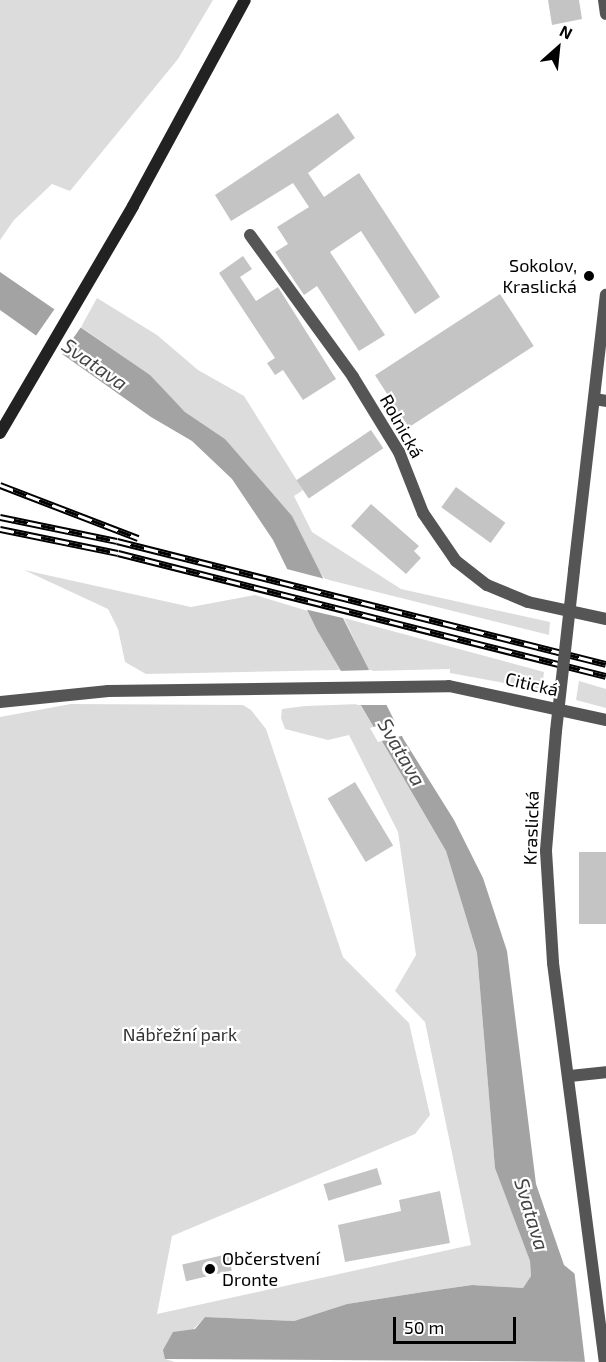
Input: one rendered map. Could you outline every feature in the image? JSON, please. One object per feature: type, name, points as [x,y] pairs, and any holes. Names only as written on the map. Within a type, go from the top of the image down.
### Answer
[{"type":"main road","points":[[0,433],[133,206],[245,0]]},
{"type":"street","points":[[604,0],[606,14]]},
{"type":"street","name":"Rolnická","points":[[250,235],[353,377],[399,452],[423,513],[456,561],[487,585],[542,606],[606,619]]},
{"type":"street","name":"Kraslická","points":[[605,1362],[570,1076],[553,963],[546,851],[556,731],[574,570],[600,400],[606,295]]},
{"type":"street","name":"Citická","points":[[0,702],[108,691],[449,686],[606,720]]},
{"type":"street","points":[[570,1076],[606,1072]]},
{"type":"green space","points":[[0,0],[213,0],[178,59],[70,191],[52,184],[14,220],[0,240]]},
{"type":"green space","points":[[97,298],[157,335],[198,370],[244,396],[303,490],[294,496],[312,532],[401,589],[550,622],[549,635],[325,579],[225,439],[185,412],[148,374],[81,327]]},
{"type":"green space","points":[[24,570],[191,607],[255,595],[308,611],[340,670],[146,674],[125,662],[118,629],[108,609]]},
{"type":"green space","points":[[344,618],[544,672],[542,690],[450,673],[450,669],[369,671]]},
{"type":"green space","points":[[579,681],[606,689],[606,708],[576,700]]},
{"type":"green space","name":"Nábřežní park","points":[[71,704],[243,705],[251,710],[266,729],[343,957],[409,1023],[430,1115],[415,1134],[172,1236],[157,1314],[471,1245],[425,1022],[395,991],[416,955],[398,832],[349,735],[328,740],[285,729],[281,718],[282,709],[305,706],[360,704],[446,851],[477,953],[495,1167],[530,1261],[531,1276],[523,1288],[472,1285],[423,1292],[347,1304],[294,1321],[205,1317],[165,1359],[175,1362],[0,1362],[0,717]]},
{"type":"water","name":"Svatava","points":[[0,272],[150,375],[185,412],[225,439],[292,516],[404,740],[454,820],[483,878],[507,951],[536,1184],[564,1265],[606,1299],[606,1362],[165,1359],[163,1350],[173,1332],[195,1329],[205,1317],[294,1321],[347,1304],[423,1292],[472,1285],[523,1288],[531,1276],[530,1261],[495,1168],[477,953],[446,851],[317,630],[273,540],[232,479],[192,441],[151,417],[0,310]]},
{"type":"pier","points":[[56,307],[82,325],[60,356],[34,338]]},
{"type":"pier","points":[[283,568],[329,580],[347,619],[304,609]]},
{"type":"pier","points":[[372,670],[390,705],[357,705],[337,671]]},
{"type":"pier","points":[[397,720],[405,735],[378,742],[370,728]]},
{"type":"pier","points":[[574,1269],[606,1295],[606,1362],[585,1362]]},
{"type":"building","points":[[548,0],[579,0],[582,19],[552,25]]},
{"type":"building","points":[[338,113],[355,138],[308,173],[324,197],[359,173],[440,297],[415,314],[361,231],[330,252],[385,335],[359,351],[317,286],[304,295],[275,252],[288,244],[277,227],[309,207],[293,183],[231,221],[215,195]]},
{"type":"building","points":[[243,256],[252,269],[240,277],[256,301],[278,287],[336,379],[303,400],[283,370],[275,375],[267,363],[275,358],[219,273]]},
{"type":"building","points":[[500,294],[534,346],[409,427],[375,375]]},
{"type":"building","points":[[371,430],[383,448],[309,499],[296,480]]},
{"type":"building","points":[[456,487],[505,523],[491,543],[441,507]]},
{"type":"building","points":[[371,504],[419,546],[414,551],[421,558],[406,574],[351,526]]},
{"type":"building","points":[[355,782],[393,845],[366,862],[328,798]]},
{"type":"building","points":[[579,852],[606,852],[606,924],[579,924]]},
{"type":"building","points":[[377,1168],[382,1184],[328,1201],[323,1184]]},
{"type":"building","points":[[440,1191],[450,1243],[345,1262],[338,1225],[401,1211],[399,1200]]},
{"type":"building","points":[[228,1254],[232,1271],[186,1281],[182,1265]]},
{"type":"railway","points":[[0,485],[138,538]]},
{"type":"railway","points":[[0,517],[117,541],[606,664]]},
{"type":"railway","points":[[0,529],[118,553],[606,676]]},
{"type":"place","name":"Sokolov, Kraslická","points":[[589,276]]},
{"type":"place","name":"Občerstvení Dronte","points":[[210,1269]]}]
